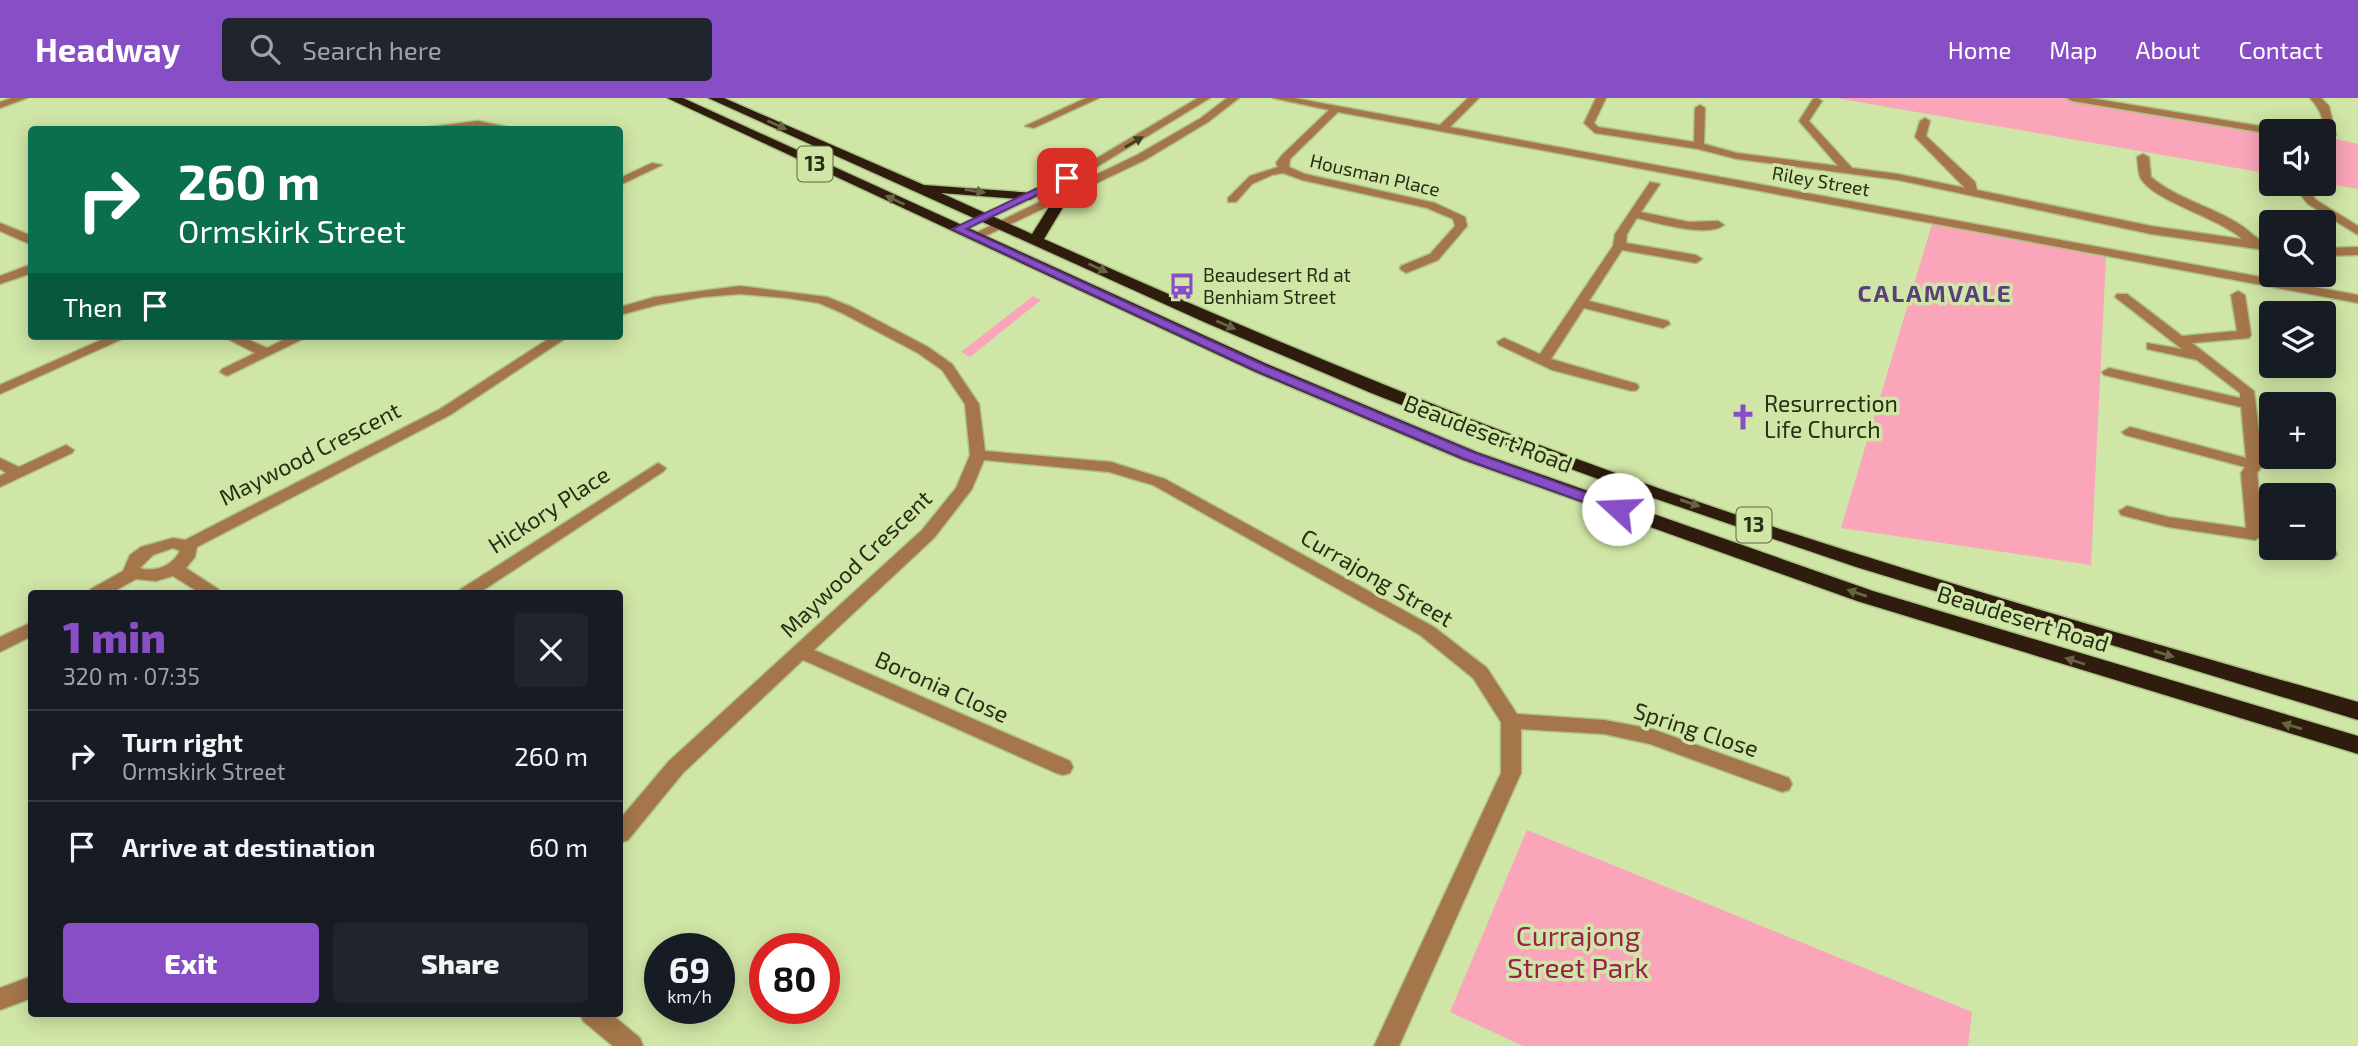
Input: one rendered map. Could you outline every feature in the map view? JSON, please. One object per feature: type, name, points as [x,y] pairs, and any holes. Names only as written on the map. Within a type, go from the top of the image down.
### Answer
[{"type":"highway","name":"Beaudesert Road","points":[[673,98],[1261,369],[1470,456],[1865,596],[2358,745]]},
{"type":"highway","name":"Beaudesert Road","points":[[714,98],[1378,390],[1592,469],[1989,601],[2358,711]]},
{"type":"highway","points":[[919,188],[1030,195]]},
{"type":"highway","points":[[1036,240],[1064,194]]},
{"type":"street","points":[[0,103],[7,98]]},
{"type":"street","points":[[0,103],[22,98]]},
{"type":"street","points":[[1030,126],[1094,98]]},
{"type":"street","points":[[965,233],[983,217],[1134,142],[1205,98]]},
{"type":"street","points":[[965,233],[999,224],[1064,194],[1177,137],[1234,98]]},
{"type":"street","name":"Riley Street","points":[[1278,98],[2358,299]]},
{"type":"street","points":[[1441,130],[1474,98]]},
{"type":"street","points":[[1601,98],[1589,123],[1595,130],[1699,146],[1737,156],[1848,170],[1971,191],[2151,230],[2259,245]]},
{"type":"street","points":[[2072,98],[2259,129]]},
{"type":"street","points":[[2315,98],[2324,106],[2328,119]]},
{"type":"street","points":[[1817,101],[1804,121],[1848,170]]},
{"type":"street","points":[[1699,146],[1700,108]]},
{"type":"street","name":"Housman Place","points":[[1336,110],[1286,157],[1282,163],[1284,169],[1302,177],[1431,205],[1459,216],[1461,226],[1434,257],[1406,270]]},
{"type":"street","points":[[1925,121],[1920,137],[1971,184],[1971,191]]},
{"type":"street","points":[[456,126],[491,126]]},
{"type":"street","points":[[2143,157],[2147,178],[2160,190],[2236,228],[2256,245]]},
{"type":"street","points":[[623,180],[656,165]]},
{"type":"street","points":[[1232,200],[1241,186],[1261,173],[1284,169]]},
{"type":"street","points":[[623,172],[632,176]]},
{"type":"street","points":[[1544,359],[1619,246],[1621,234],[1654,184]]},
{"type":"street","points":[[2307,196],[2312,202],[2358,231]]},
{"type":"street","points":[[1634,214],[1689,226],[1718,225]]},
{"type":"street","points":[[0,227],[28,239]]},
{"type":"street","points":[[1619,246],[1696,259]]},
{"type":"street","points":[[2336,251],[2358,251]]},
{"type":"street","points":[[0,280],[28,270]]},
{"type":"street","name":"Maywood Crescent","points":[[623,310],[655,300],[740,290],[822,300],[923,350],[947,367],[972,404],[978,455],[964,489],[928,534],[676,767],[623,830]]},
{"type":"street","points":[[2179,340],[2244,335],[2238,295]]},
{"type":"street","points":[[2122,298],[2247,391],[2255,465],[2249,473],[2259,519]]},
{"type":"street","points":[[1580,303],[1663,324]]},
{"type":"street","points":[[0,390],[113,340]]},
{"type":"street","points":[[238,340],[267,353]]},
{"type":"street","points":[[227,372],[294,340]]},
{"type":"street","name":"Maywood Crescent","points":[[186,546],[445,412],[556,340]]},
{"type":"street","points":[[1504,342],[1557,367],[1632,387]]},
{"type":"street","points":[[2152,346],[2203,357]]},
{"type":"street","points":[[2109,372],[2248,404]]},
{"type":"street","points":[[2130,432],[2255,465]]},
{"type":"street","points":[[0,482],[65,450]]},
{"type":"street","name":"Currajong Street","points":[[978,455],[1111,467],[1159,482],[1427,631],[1480,673],[1511,721]]},
{"type":"street","points":[[0,463],[19,473]]},
{"type":"street","name":"Hickory Place","points":[[472,590],[658,468]]},
{"type":"street","points":[[2127,511],[2168,522],[2259,536]]},
{"type":"street","points":[[103,590],[134,573],[147,576],[174,568],[186,558],[189,549],[173,543],[147,551],[134,561],[131,570],[134,573]]},
{"type":"street","points":[[174,568],[207,590]]},
{"type":"street","points":[[0,645],[28,630]]},
{"type":"street","name":"Boronia Close","points":[[801,652],[1063,767]]},
{"type":"street","points":[[1386,1046],[1511,773],[1511,721]]},
{"type":"street","name":"Spring Close","points":[[1511,721],[1604,727],[1652,737],[1782,784]]},
{"type":"street","points":[[0,999],[28,989]]},
{"type":"street","points":[[597,1017],[631,1046]]},
{"type":"green space","points":[[1836,98],[2064,98],[2259,130],[2259,172]]},
{"type":"green space","points":[[2336,139],[2358,144],[2358,189],[2336,185]]},
{"type":"green space","points":[[1932,224],[2106,257],[2091,565],[1841,528]]},
{"type":"green space","points":[[1033,296],[1041,300],[970,357],[961,352]]},
{"type":"green space","name":"Currajong Street Park","points":[[1527,830],[1972,1012],[1968,1046],[1523,1046],[1450,1012]]},
{"type":"place","name":"Beaudesert Rd at Benhiam Street","points":[[1182,286]]},
{"type":"place","name":"Resurrection Life Church","points":[[1743,417]]},
{"type":"district","name":"CALAMVALE","points":[[1935,294]]},
{"type":"route","points":[[1067,178],[957,229],[1261,369],[1470,456],[1618,509]]}]
